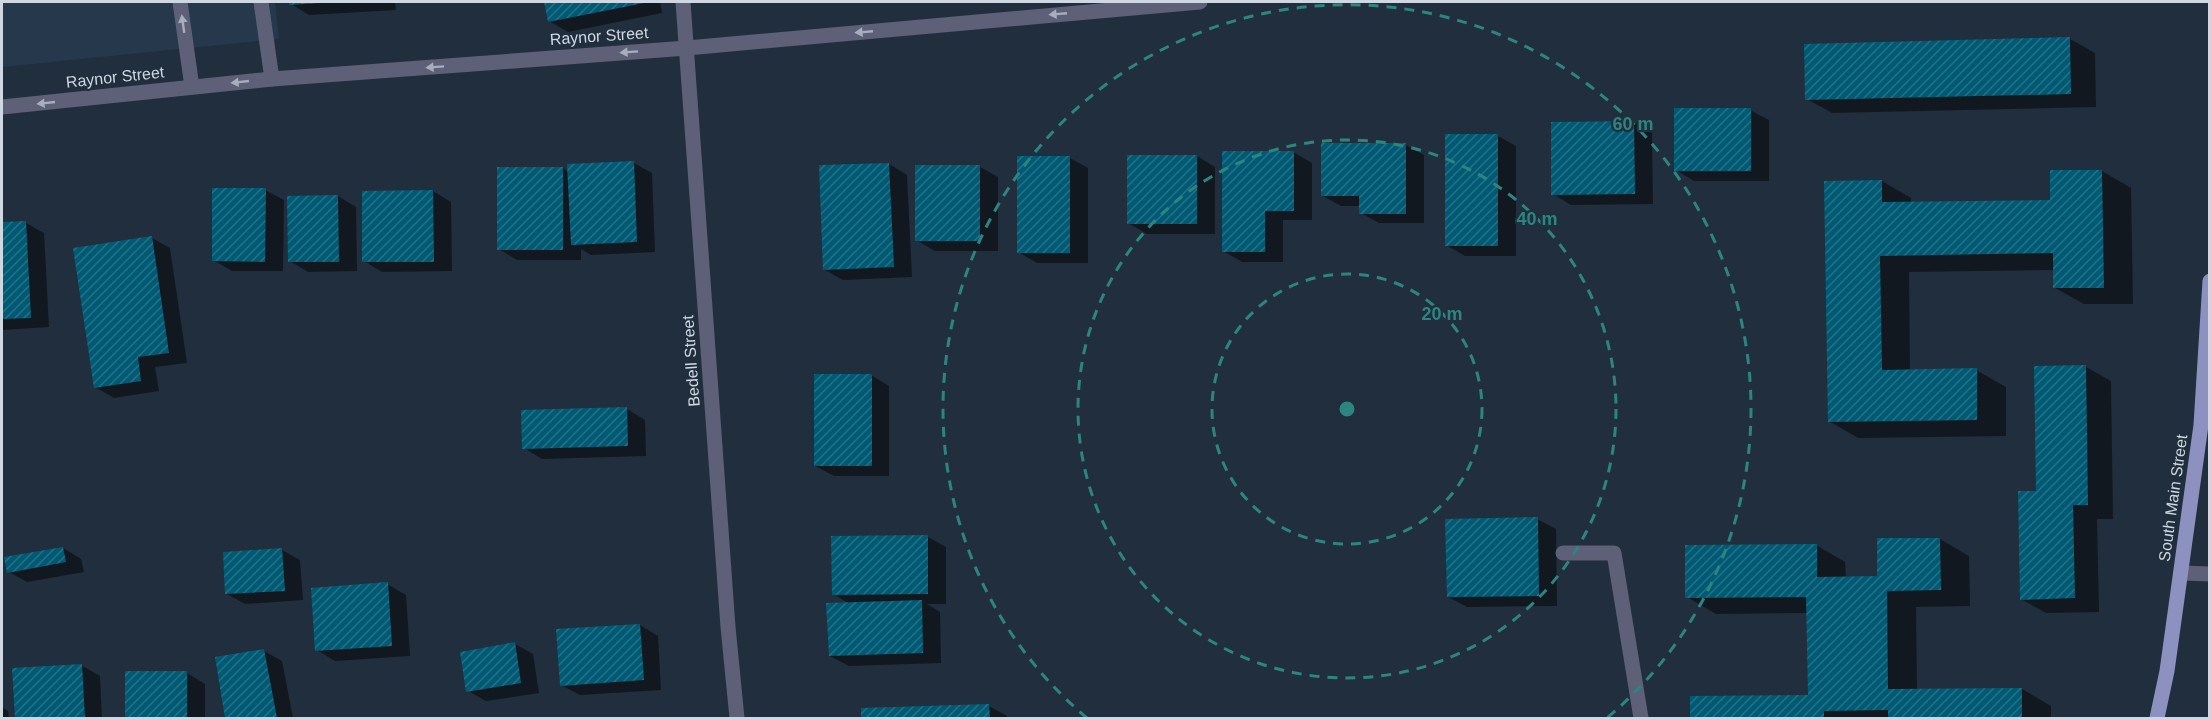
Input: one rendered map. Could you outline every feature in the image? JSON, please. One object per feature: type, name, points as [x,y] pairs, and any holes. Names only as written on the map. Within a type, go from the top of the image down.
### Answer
[{"type":"main road","name":"South Main Street","points":[[2157,718],[2167,671],[2201,425],[2210,281]]},
{"type":"street","points":[[180,2],[192,87]]},
{"type":"street","points":[[261,2],[272,79]]},
{"type":"street","name":"Bedell Street","points":[[683,2],[727,615],[737,718]]},
{"type":"street","name":"Raynor Street","points":[[2,107],[272,79],[687,48],[1200,2]]},
{"type":"street","points":[[1563,552],[1614,552],[1641,718]]},
{"type":"street","points":[[2181,573],[2210,574]]},
{"type":"shaded area","points":[[2,2],[275,2],[279,39],[2,67]]},
{"type":"building","points":[[289,2],[321,2],[321,3],[289,5]]},
{"type":"building","points":[[544,2],[644,2],[644,3],[548,22]]},
{"type":"building","points":[[2070,37],[2071,94],[1805,100],[1804,44]]},
{"type":"building","points":[[1674,108],[1751,108],[1751,171],[1674,171]]},
{"type":"building","points":[[1634,121],[1635,194],[1551,195],[1551,122]]},
{"type":"building","points":[[1445,134],[1498,134],[1498,246],[1445,246]]},
{"type":"building","points":[[1321,143],[1406,143],[1406,214],[1359,214],[1359,196],[1321,196]]},
{"type":"building","points":[[1222,151],[1294,151],[1294,211],[1265,211],[1265,252],[1222,252]]},
{"type":"building","points":[[1127,155],[1197,155],[1197,224],[1127,224]]},
{"type":"building","points":[[1017,156],[1070,156],[1070,253],[1017,253]]},
{"type":"building","points":[[634,161],[637,242],[571,245],[567,164]]},
{"type":"building","points":[[889,163],[894,267],[823,270],[819,165]]},
{"type":"building","points":[[915,165],[980,165],[980,241],[915,241]]},
{"type":"building","points":[[497,167],[563,167],[563,250],[497,250]]},
{"type":"building","points":[[2050,170],[2102,170],[2104,288],[2053,288],[2053,253],[1880,256],[1882,370],[1977,368],[1977,420],[1828,422],[1824,181],[1882,180],[1882,202],[2050,200]]},
{"type":"building","points":[[212,188],[266,188],[265,262],[212,261]]},
{"type":"building","points":[[433,190],[434,262],[362,262],[362,191]]},
{"type":"building","points":[[338,195],[339,262],[288,262],[287,196]]},
{"type":"building","points":[[26,221],[31,318],[2,319],[2,222]]},
{"type":"building","points":[[152,236],[169,353],[138,357],[141,381],[94,388],[73,248]]},
{"type":"building","points":[[2086,365],[2088,505],[2073,505],[2075,598],[2020,600],[2018,491],[2036,491],[2034,366]]},
{"type":"building","points":[[814,374],[872,374],[872,466],[814,466]]},
{"type":"building","points":[[627,407],[628,446],[522,449],[521,410]]},
{"type":"building","points":[[1538,517],[1539,596],[1447,597],[1445,519]]},
{"type":"building","points":[[928,535],[928,594],[832,595],[831,536]]},
{"type":"building","points":[[1877,538],[1940,538],[1941,590],[1887,591],[1888,689],[2022,688],[2022,718],[1888,718],[1888,710],[1824,711],[1824,718],[1690,718],[1690,696],[1808,695],[1806,597],[1685,598],[1685,545],[1817,544],[1817,577],[1877,576]]},
{"type":"building","points":[[63,547],[66,562],[7,573],[4,557]]},
{"type":"building","points":[[282,548],[285,591],[225,594],[223,552]]},
{"type":"building","points":[[388,582],[392,646],[315,651],[311,588]]},
{"type":"building","points":[[922,600],[923,653],[829,656],[826,603]]},
{"type":"building","points":[[640,624],[644,680],[560,686],[556,629]]},
{"type":"building","points":[[515,642],[521,683],[466,692],[460,652]]},
{"type":"building","points":[[264,649],[277,718],[225,718],[215,657]]},
{"type":"building","points":[[82,664],[85,718],[15,718],[12,668]]},
{"type":"building","points":[[125,671],[187,671],[187,718],[125,718]]},
{"type":"building","points":[[989,704],[990,718],[861,718],[861,708]]}]
